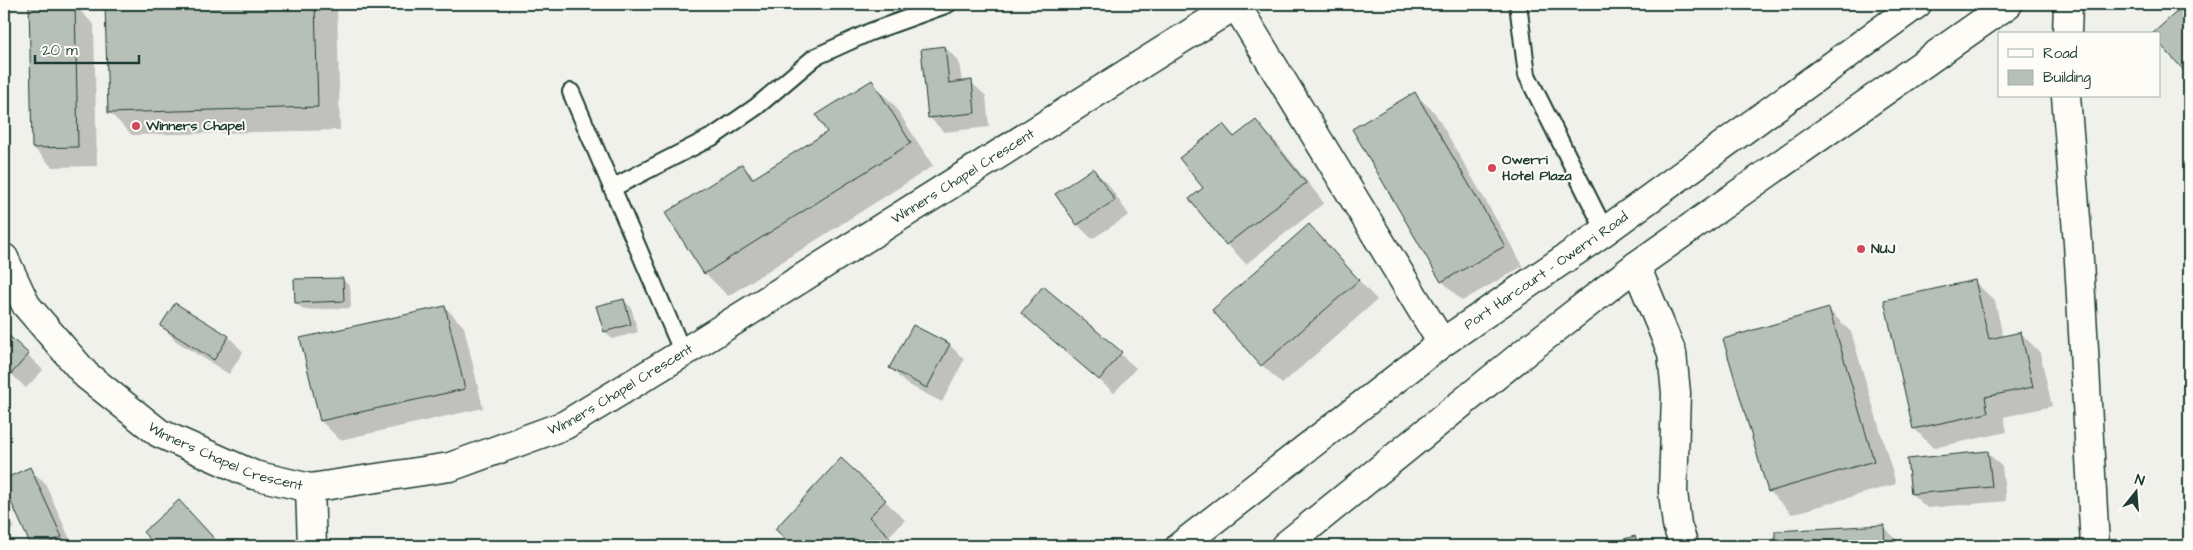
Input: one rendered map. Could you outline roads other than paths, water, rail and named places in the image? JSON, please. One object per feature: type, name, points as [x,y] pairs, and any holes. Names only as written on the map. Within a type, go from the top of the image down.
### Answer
[{"type":"street","points":[[1236,4],[1442,343]]},
{"type":"street","name":"Winners Chapel Crescent","points":[[4,258],[26,305],[86,375],[159,433],[254,475],[310,488],[450,467],[565,426],[1236,4]]},
{"type":"street","name":"Port Harcourt - Owerri Road","points":[[1180,546],[1442,343],[1605,232],[1917,4]]},
{"type":"street","points":[[1285,546],[1529,349],[1636,266],[2008,4]]},
{"type":"street","points":[[2067,32],[2068,4]]},
{"type":"street","points":[[2066,98],[2078,243],[2095,546]]},
{"type":"street","points":[[1636,266],[1673,360],[1676,393],[1673,492],[1677,525],[1684,546]]},
{"type":"street","points":[[310,488],[312,546]]},
{"type":"lane","points":[[612,188],[714,136],[756,107],[815,57],[870,32],[948,4]]},
{"type":"lane","points":[[1518,4],[1527,75],[1605,232]]},
{"type":"lane","points":[[571,92],[683,353]]},
{"type":"place","name":"Winners Chapel","points":[[136,126]]},
{"type":"place","name":"Owerri Hotel Plaza","points":[[1492,168]]},
{"type":"place","name":"NUJ","points":[[1861,249]]}]
